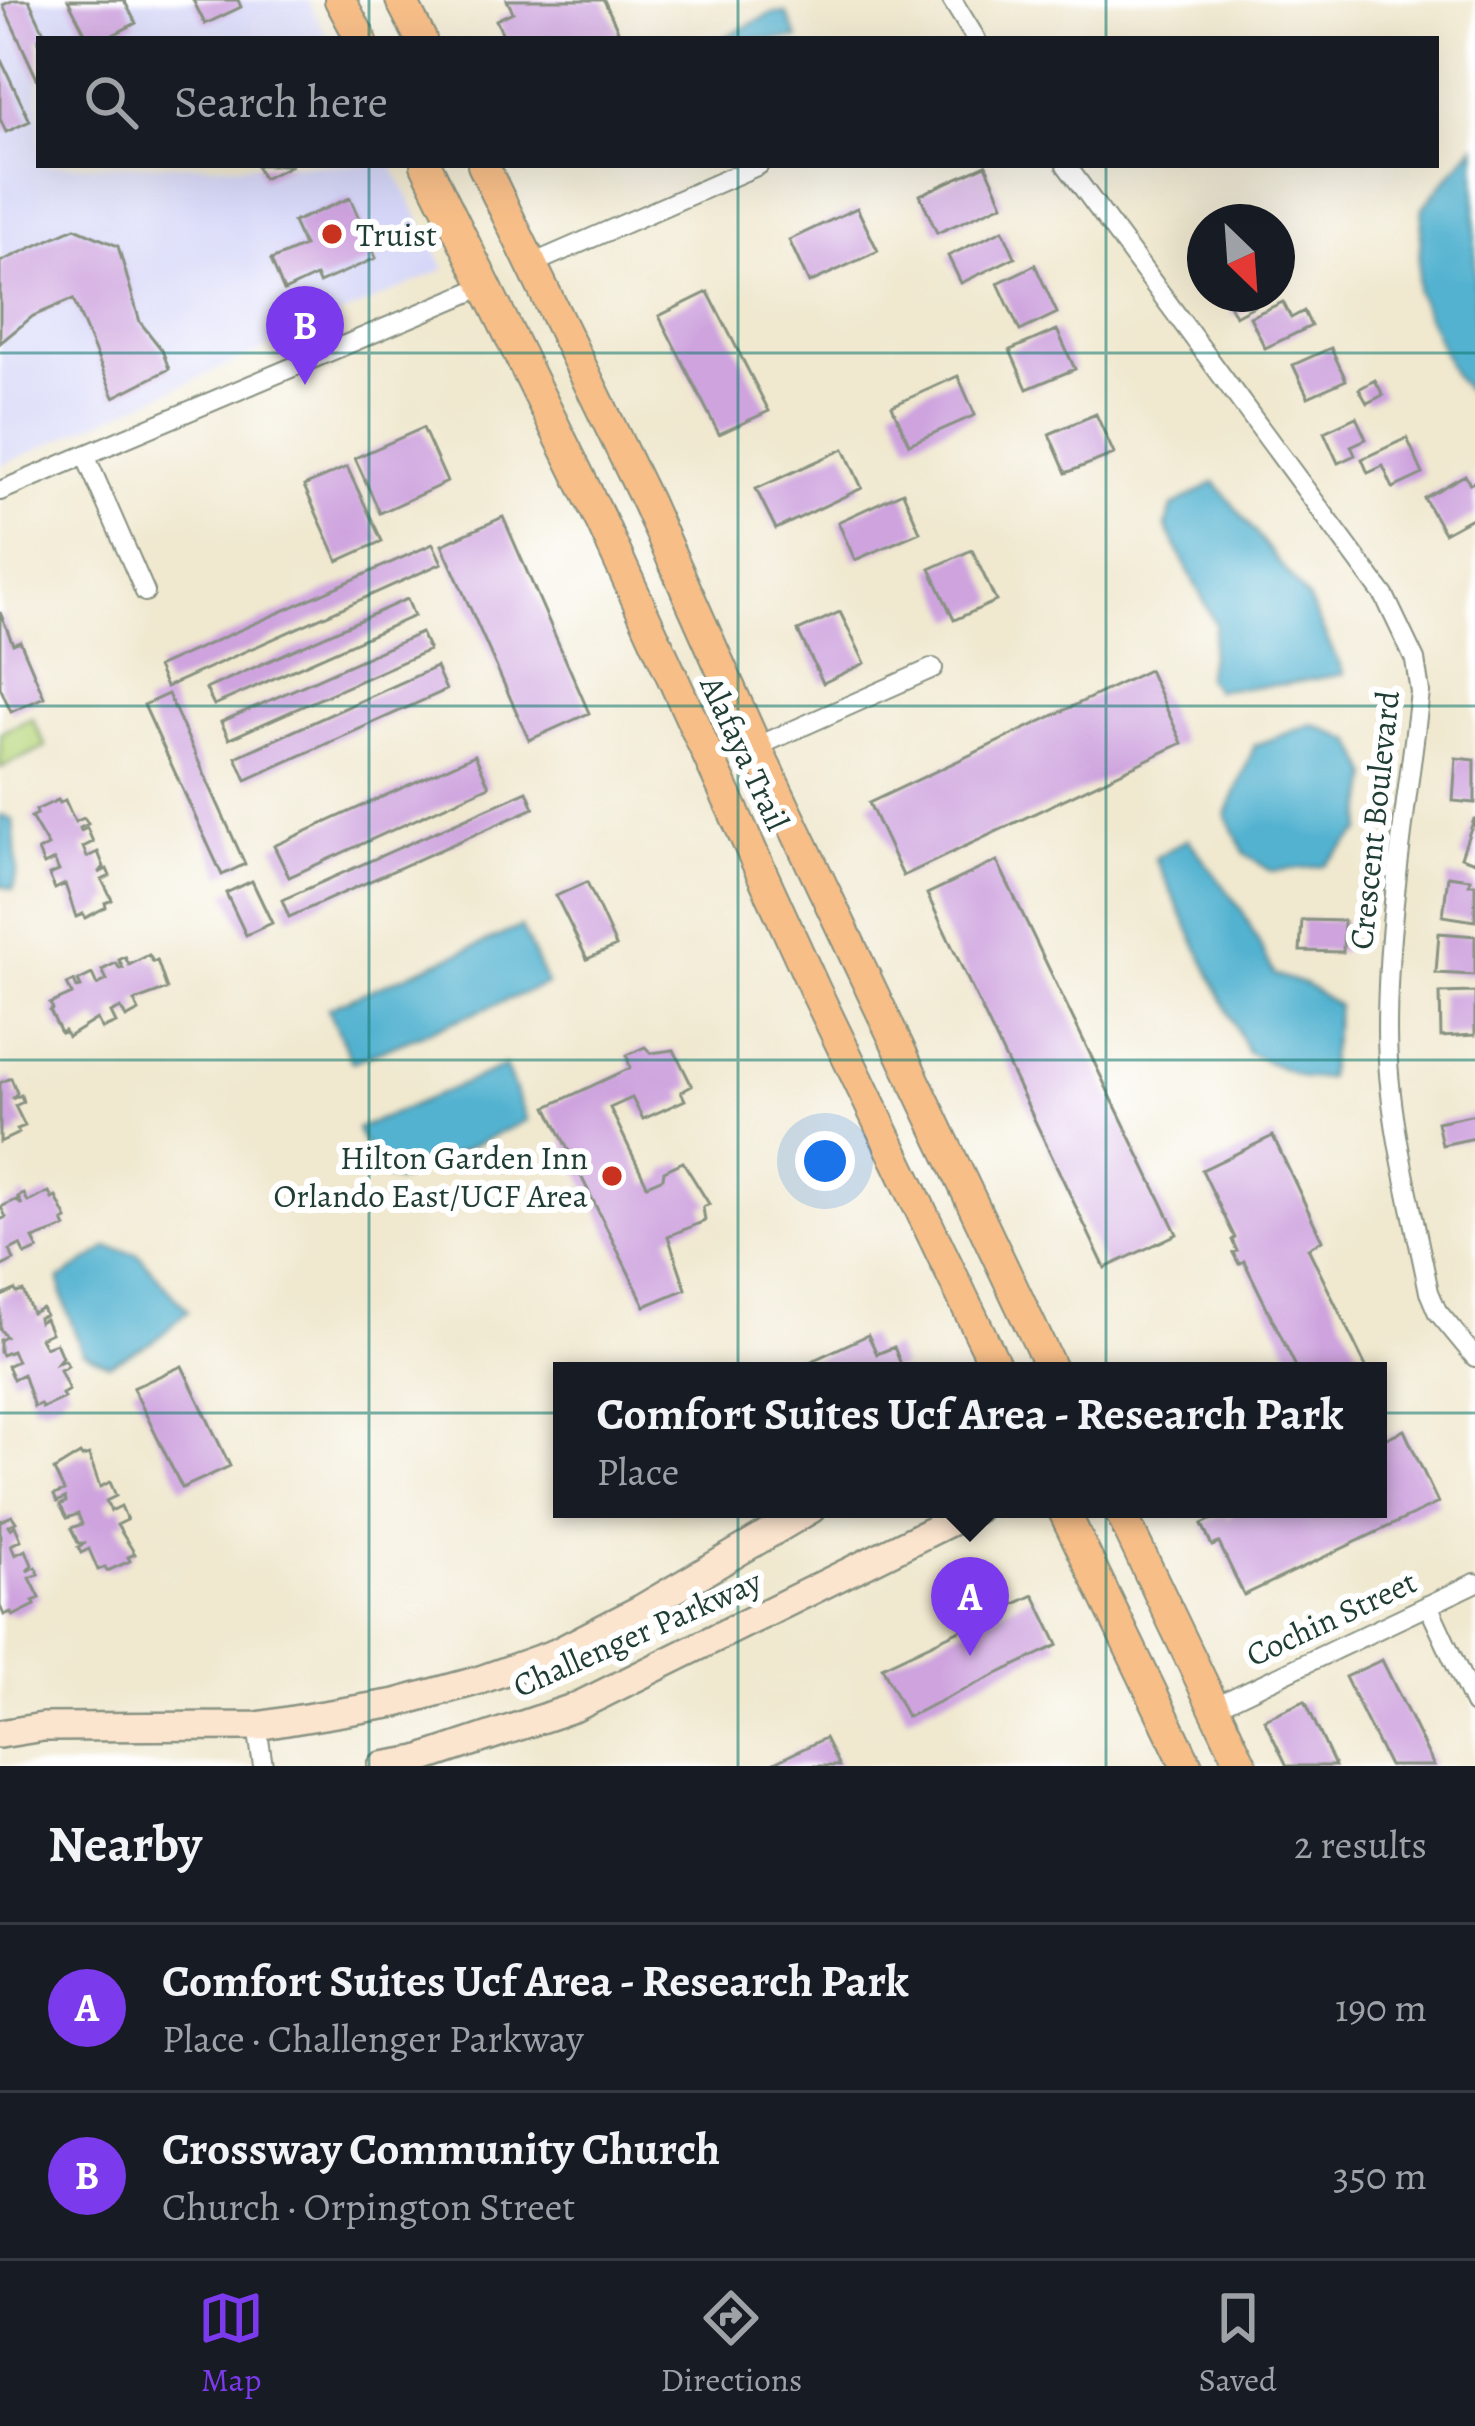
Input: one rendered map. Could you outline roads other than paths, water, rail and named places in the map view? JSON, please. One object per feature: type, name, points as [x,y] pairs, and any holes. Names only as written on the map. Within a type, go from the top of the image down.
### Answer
[{"type":"main road","points":[[340,0],[359,36]]},
{"type":"main road","points":[[401,0],[419,36]]},
{"type":"main road","name":"Alafaya Trail","points":[[428,168],[602,524],[710,765],[994,1362]]},
{"type":"main road","name":"Alafaya Trail","points":[[484,168],[570,339],[756,747],[1048,1362]]},
{"type":"main road","points":[[487,285],[529,299],[570,339]]},
{"type":"main road","points":[[682,703],[722,736],[756,747]]},
{"type":"main road","points":[[710,765],[742,770],[785,807]]},
{"type":"main road","name":"Challenger Parkway","points":[[0,1734],[43,1727],[257,1726],[396,1703],[556,1653],[641,1610],[796,1518]]},
{"type":"main road","name":"Challenger Parkway","points":[[382,1766],[418,1760],[576,1707],[958,1518]]},
{"type":"main road","points":[[1068,1518],[1187,1766]]},
{"type":"main road","points":[[1123,1518],[1242,1766]]},
{"type":"street","points":[[952,0],[974,36]]},
{"type":"street","points":[[532,264],[752,168]]},
{"type":"street","name":"Crescent Boulevard","points":[[1068,168],[1385,597],[1415,660],[1420,692],[1390,955],[1387,1034],[1394,1116],[1429,1292],[1438,1311],[1475,1357]]},
{"type":"street","points":[[0,491],[487,285]]},
{"type":"street","points":[[86,455],[145,592]]},
{"type":"street","points":[[756,747],[934,668]]},
{"type":"street","name":"Cochin Street","points":[[1214,1707],[1475,1583]]},
{"type":"street","points":[[1428,1605],[1474,1704]]},
{"type":"street","points":[[257,1726],[263,1766]]},
{"type":"water","points":[[773,13],[786,13],[797,36],[727,36]]},
{"type":"water","points":[[1475,145],[1475,400],[1454,376],[1417,292],[1423,207]]},
{"type":"water","points":[[1215,482],[1308,599],[1344,674],[1215,690],[1206,677],[1216,625],[1166,527],[1172,507]]},
{"type":"water","points":[[1312,724],[1353,741],[1370,776],[1361,831],[1323,866],[1271,871],[1245,854],[1226,815],[1255,745]]},
{"type":"water","points":[[0,815],[13,820],[17,871],[13,890],[0,885]]},
{"type":"water","points":[[1188,839],[1243,912],[1275,975],[1305,984],[1338,1006],[1327,1078],[1304,1078],[1248,1053],[1155,858]]},
{"type":"water","points":[[521,927],[547,984],[352,1062],[328,1008]]},
{"type":"water","points":[[505,1066],[527,1120],[397,1181],[377,1172],[357,1129]]},
{"type":"water","points":[[108,1247],[138,1254],[188,1311],[154,1341],[109,1364],[82,1352],[60,1279]]},
{"type":"place","name":"Truist","points":[[332,234]]},
{"type":"place","name":"Crossway Community Church","points":[[305,385]]},
{"type":"place","name":"Hilton Garden Inn Orlando East/UCF Area","points":[[612,1176]]},
{"type":"place","name":"Comfort Suites Ucf Area - Research Park","points":[[970,1656]]}]
